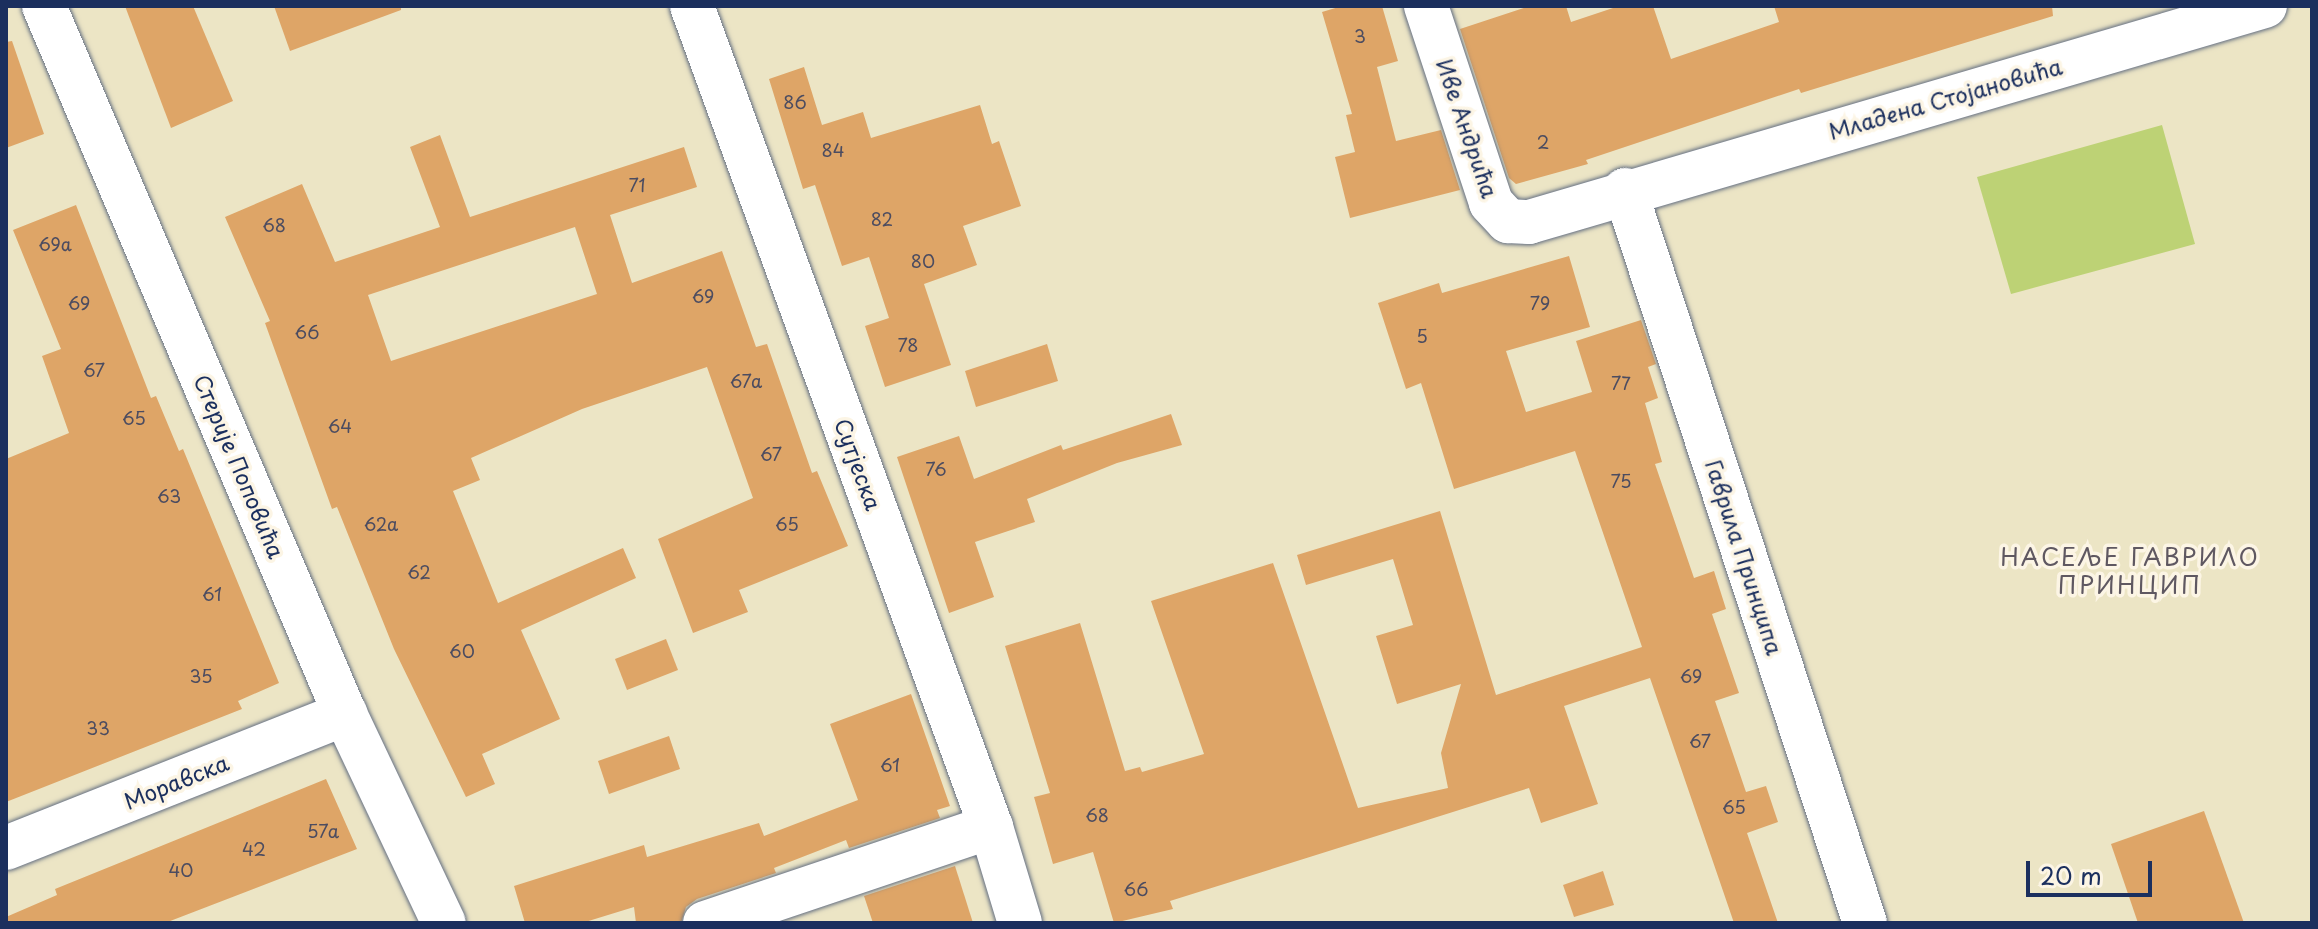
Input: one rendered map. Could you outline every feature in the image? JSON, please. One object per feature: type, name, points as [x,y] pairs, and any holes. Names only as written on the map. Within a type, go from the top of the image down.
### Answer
[{"type":"street","name":"Стерије Поповића","points":[[44,6],[345,714],[444,923]]},
{"type":"street","name":"Сутјеска","points":[[692,6],[991,827],[1020,923]]},
{"type":"street","name":"Иве Андрића","points":[[1426,6],[1491,203],[1508,221],[1529,222],[1625,190]]},
{"type":"street","name":"Младена Стојановића","points":[[1625,190],[2265,6]]},
{"type":"street","name":"Гаврила Принципа","points":[[1625,190],[1865,923]]},
{"type":"street","name":"Моравска","points":[[6,848],[345,714]]},
{"type":"street","points":[[705,923],[991,827]]},
{"type":"green space","points":[[2162,125],[2195,244],[2011,294],[1977,177]]},
{"type":"building","points":[[125,6],[193,6],[233,101],[171,128]]},
{"type":"building","points":[[274,6],[401,6],[401,10],[290,51]]},
{"type":"building","points":[[1342,6],[1382,6],[1398,61],[1377,67],[1396,141],[1441,130],[1460,190],[1350,218],[1335,157],[1355,152],[1346,115],[1352,114],[1322,12]]},
{"type":"building","points":[[1530,6],[1566,6],[1571,22],[1619,6],[1653,6],[1671,59],[1779,22],[1774,6],[2052,6],[2053,16],[1801,93],[1799,89],[1586,160],[1588,164],[1516,184],[1509,178],[1460,29]]},
{"type":"building","points":[[12,41],[44,134],[6,148],[6,42]]},
{"type":"building","points":[[804,67],[822,125],[863,112],[871,138],[980,105],[992,144],[999,141],[1021,206],[963,226],[977,265],[924,284],[951,365],[885,387],[865,326],[889,318],[869,257],[842,266],[815,185],[803,189],[769,79]]},
{"type":"building","points":[[440,135],[470,217],[684,147],[697,187],[610,215],[632,283],[722,251],[756,347],[767,344],[812,473],[817,471],[848,546],[739,590],[748,612],[693,633],[658,539],[753,498],[707,367],[582,409],[471,458],[480,480],[453,491],[498,603],[623,548],[636,578],[521,630],[560,719],[482,754],[495,784],[466,797],[394,649],[337,507],[332,509],[265,323],[270,321],[225,217],[302,184],[335,262],[440,227],[410,147]],"holes":[[[575,227],[597,294],[391,361],[368,295]]]},
{"type":"building","points":[[76,205],[151,398],[156,396],[179,451],[183,449],[279,683],[238,701],[242,709],[6,802],[6,459],[69,433],[42,356],[61,349],[13,230]]},
{"type":"building","points":[[1569,256],[1590,327],[1506,351],[1526,412],[1592,392],[1576,341],[1641,320],[1656,364],[1648,367],[1658,398],[1645,403],[1662,462],[1655,464],[1694,578],[1714,571],[1726,609],[1712,614],[1739,693],[1715,701],[1746,792],[1766,786],[1778,822],[1747,833],[1778,923],[1734,923],[1650,678],[1564,706],[1598,804],[1541,823],[1529,788],[1170,901],[1173,909],[1114,923],[1093,852],[1053,864],[1034,797],[1050,793],[1005,646],[1080,623],[1125,771],[1140,767],[1142,772],[1204,754],[1151,601],[1273,563],[1358,808],[1448,788],[1441,753],[1461,684],[1397,704],[1376,636],[1413,625],[1393,559],[1306,585],[1297,555],[1440,511],[1496,695],[1642,647],[1575,451],[1454,489],[1421,383],[1406,389],[1378,303],[1439,283],[1442,293]]},
{"type":"building","points":[[1047,344],[1058,381],[976,407],[965,371]]},
{"type":"building","points":[[1171,414],[1182,445],[1117,463],[1027,499],[1035,522],[975,542],[994,597],[949,613],[897,457],[959,436],[974,479],[1061,445],[1063,450]]},
{"type":"building","points":[[666,639],[678,670],[627,690],[615,659]]},
{"type":"building","points":[[911,694],[950,806],[937,810],[940,818],[849,848],[846,840],[774,868],[776,873],[697,899],[686,907],[681,923],[636,923],[634,907],[582,923],[525,923],[514,886],[644,845],[647,857],[759,823],[764,836],[858,800],[830,724]]},
{"type":"building","points":[[669,736],[680,769],[609,794],[598,761]]},
{"type":"building","points":[[326,779],[357,849],[165,923],[6,923],[6,917],[57,895],[55,889]]},
{"type":"building","points":[[2204,811],[2244,923],[2138,923],[2111,844]]},
{"type":"building","points":[[955,866],[973,923],[873,923],[864,896]]},
{"type":"building","points":[[1603,871],[1614,905],[1574,917],[1563,885]]},
{"type":"district","name":"НАСЕЉЕ ГАВРИЛО ПРИНЦИП","points":[[2130,571]]}]
